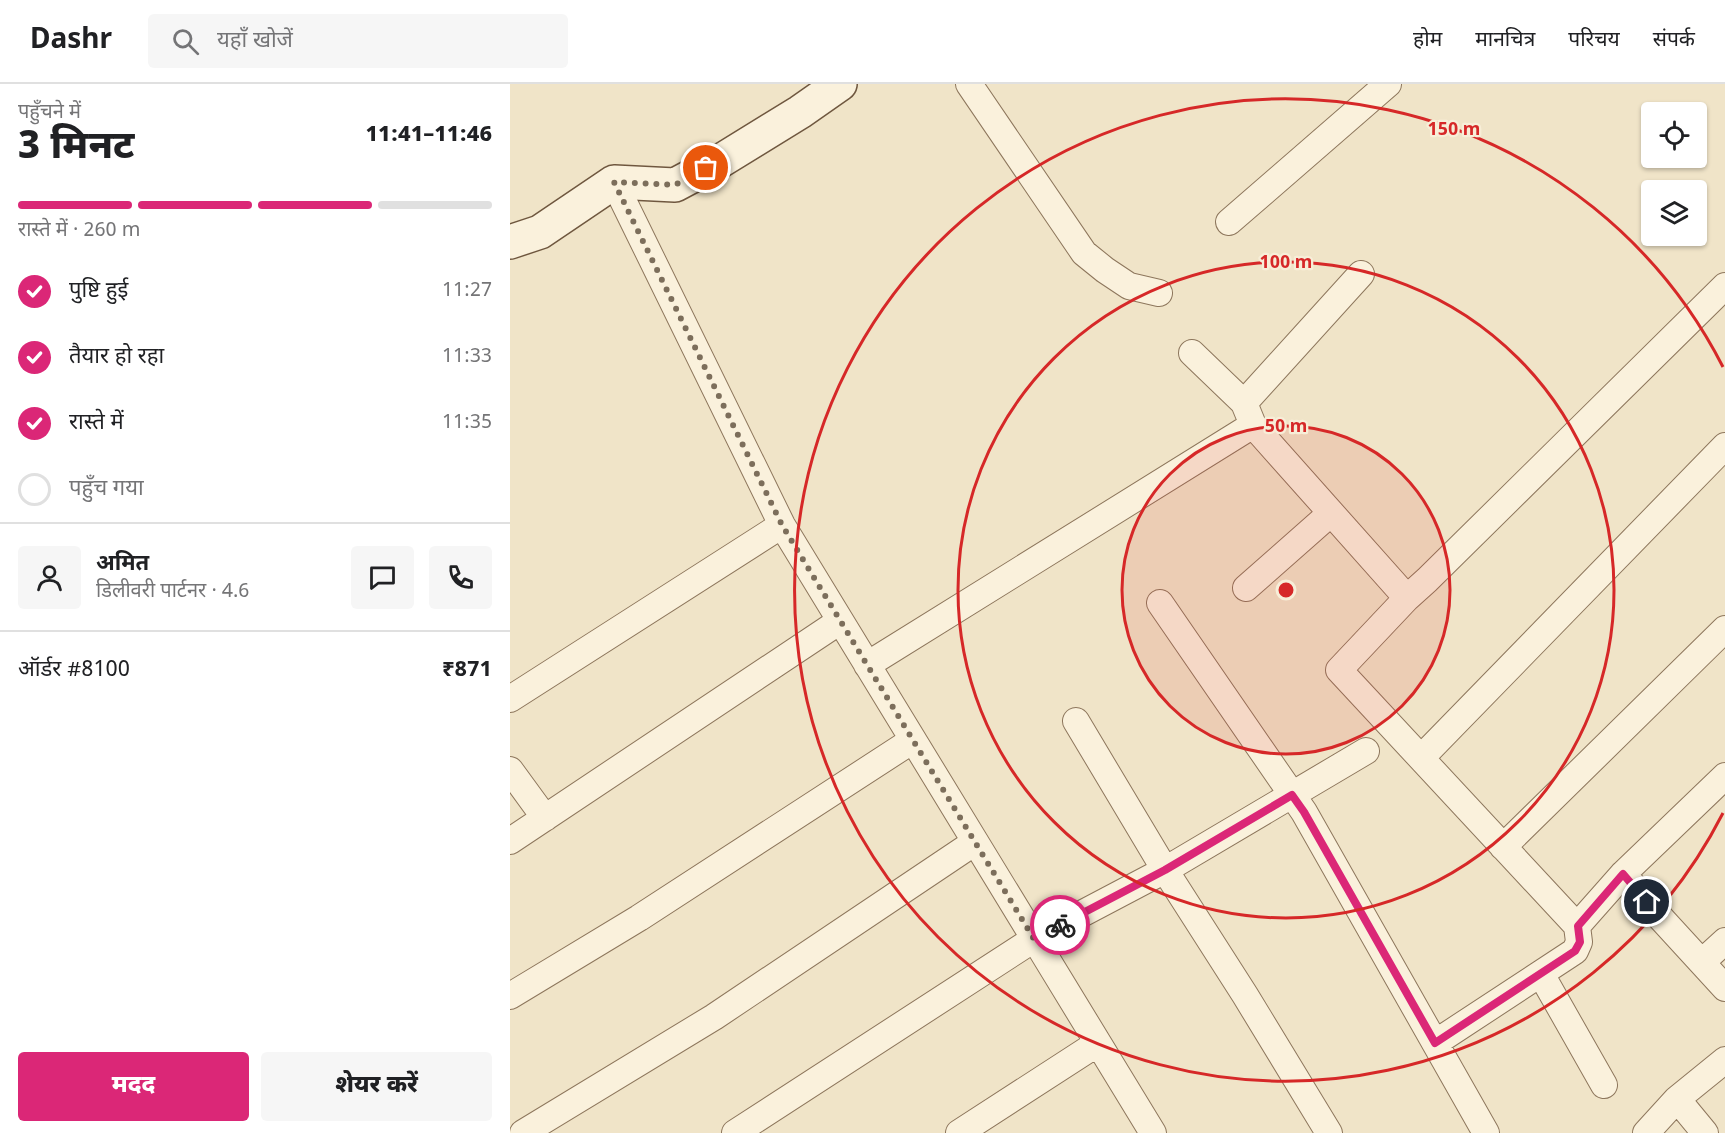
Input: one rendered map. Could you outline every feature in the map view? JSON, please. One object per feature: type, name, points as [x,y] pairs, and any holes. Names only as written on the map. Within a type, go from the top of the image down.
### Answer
[{"type":"street","points":[[510,242],[540,232],[614,182],[675,185],[800,112],[840,84]]},
{"type":"street","points":[[969,84],[1084,253],[1129,286],[1159,293]]},
{"type":"street","points":[[1229,222],[1388,84]]},
{"type":"street","points":[[614,182],[782,525],[1098,1043],[1146,1130]]},
{"type":"street","points":[[867,665],[1249,414],[1361,274]]},
{"type":"street","points":[[1435,1043],[1575,951],[1580,942],[1578,926],[1340,670],[1407,598],[1725,286]]},
{"type":"street","points":[[1192,353],[1249,414],[1331,513],[1407,598]]},
{"type":"street","points":[[1422,757],[1725,446]]},
{"type":"street","points":[[1245,588],[1331,513]]},
{"type":"street","points":[[510,699],[782,525]]},
{"type":"street","points":[[1160,603],[1304,812],[1486,1133]]},
{"type":"street","points":[[510,841],[840,621]]},
{"type":"street","points":[[1503,847],[1725,629]]},
{"type":"street","points":[[1076,721],[1165,870],[1329,1133]]},
{"type":"street","points":[[510,996],[639,918],[913,740]]},
{"type":"street","points":[[735,1133],[1034,939],[1165,870],[1366,751]]},
{"type":"street","points":[[510,770],[545,818]]},
{"type":"street","points":[[1578,926],[1623,874],[1725,776]]},
{"type":"street","points":[[523,1133],[714,1017],[975,843]]},
{"type":"street","points":[[1623,874],[1725,988]]},
{"type":"street","points":[[1702,962],[1725,941]]},
{"type":"street","points":[[1541,974],[1604,1085]]},
{"type":"street","points":[[959,1133],[1098,1043]]},
{"type":"street","points":[[1646,1133],[1677,1099],[1725,1060]]},
{"type":"street","points":[[1677,1099],[1705,1133]]},
{"type":"way so far","points":[[706,168],[675,185],[614,182],[782,525],[1034,939],[1060,925]]},
{"type":"route","points":[[1060,925],[1165,870],[1292,795],[1304,812],[1435,1043],[1575,951],[1580,942],[1578,926],[1623,874],[1647,902]]}]
